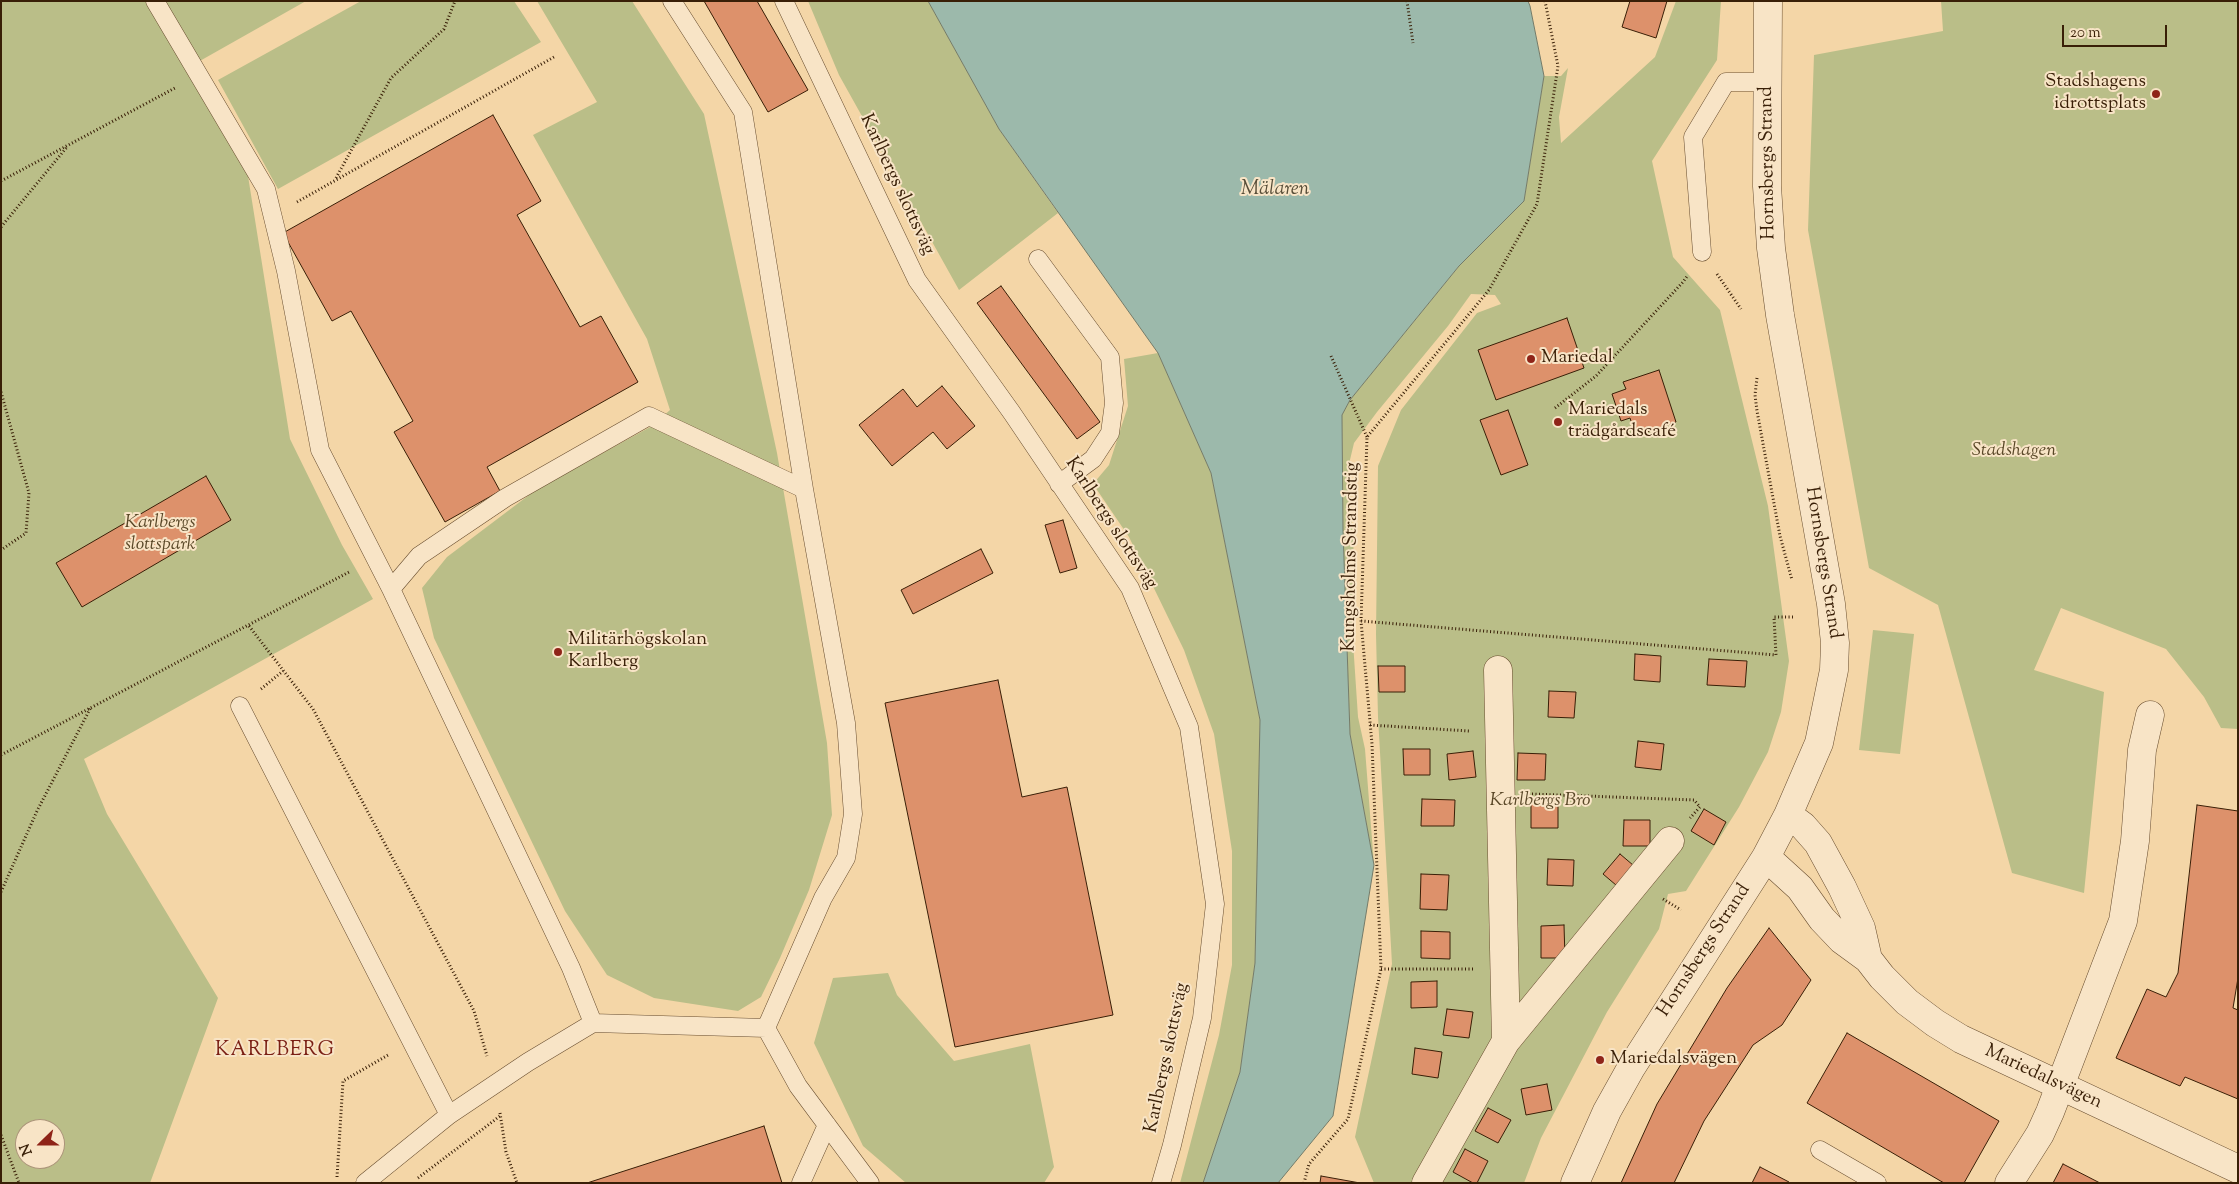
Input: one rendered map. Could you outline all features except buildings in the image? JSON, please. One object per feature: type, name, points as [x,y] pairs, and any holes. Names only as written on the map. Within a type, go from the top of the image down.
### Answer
[{"type":"street","name":"Hornsbergs Strand","points":[[1575,1183],[1607,1111],[1631,1068],[1766,857],[1788,815],[1819,743],[1834,670],[1835,643],[1831,604],[1780,315],[1771,248],[1767,186],[1768,1]]},
{"type":"street","points":[[1498,670],[1506,1041]]},
{"type":"street","points":[[2009,1183],[2040,1134],[2123,921],[2134,850],[2142,750],[2150,715]]},
{"type":"street","name":"Mariedalsvägen","points":[[1788,815],[1803,826],[1818,843],[1842,887],[1861,928],[1868,959]]},
{"type":"street","points":[[1426,1183],[1506,1041],[1670,841]]},
{"type":"street","name":"Mariedalsvägen","points":[[1766,857],[1784,871],[1800,888],[1822,919],[1842,940],[1868,959],[1882,978],[1907,1002],[1935,1023],[1961,1039],[2238,1169]]},
{"type":"lane","points":[[155,1],[266,189],[286,271],[320,450],[391,589],[571,968],[593,1023]]},
{"type":"lane","points":[[672,1],[743,112],[804,489],[846,723],[853,814],[846,858],[823,898],[766,1028]]},
{"type":"lane","name":"Karlbergs slottsväg","points":[[784,1],[917,280],[1130,588],[1189,727],[1216,904],[1202,1018],[1161,1183]]},
{"type":"lane","points":[[1702,252],[1693,137],[1726,82],[1767,82]]},
{"type":"lane","points":[[1038,259],[1110,357],[1111,366],[1114,403],[1110,433],[1093,459],[1059,484]]},
{"type":"lane","points":[[391,589],[419,556],[506,498],[649,416],[804,489]]},
{"type":"lane","points":[[240,706],[449,1115]]},
{"type":"lane","points":[[364,1183],[449,1115],[528,1062],[593,1023],[766,1028]]},
{"type":"lane","points":[[766,1028],[798,1086],[870,1183]]},
{"type":"lane","points":[[801,1183],[827,1125]]},
{"type":"lane","points":[[1820,1150],[1877,1183]]},
{"type":"path","points":[[336,179],[391,78],[444,29],[456,1]]},
{"type":"path","points":[[1407,1],[1413,43]]},
{"type":"path","name":"Kungsholms Strandstig","points":[[1304,1183],[1309,1164],[1348,1119],[1381,969],[1370,725],[1361,621],[1367,437],[1489,290],[1538,204],[1558,66],[1545,1]]},
{"type":"path","points":[[273,216],[554,57]]},
{"type":"path","points":[[1,181],[199,75]]},
{"type":"path","points":[[1,227],[68,145]]},
{"type":"path","points":[[1555,408],[1596,376],[1684,282],[1702,252],[1741,309]]},
{"type":"path","points":[[1331,356],[1367,437]]},
{"type":"path","points":[[1758,374],[1755,395],[1756,411],[1780,536],[1794,588]]},
{"type":"path","points":[[1,392],[29,493],[26,533],[1,550]]},
{"type":"path","points":[[1,755],[91,706],[249,626],[375,557]]},
{"type":"path","points":[[1361,621],[1776,655],[1774,617],[1793,617]]},
{"type":"path","points":[[249,626],[313,709],[423,911],[474,1011],[495,1085],[506,1152],[517,1183]]},
{"type":"path","points":[[1,892],[37,811],[91,706]]},
{"type":"path","points":[[1370,725],[1499,733]]},
{"type":"path","points":[[1500,793],[1694,800],[1700,807],[1670,841]]},
{"type":"path","points":[[1381,969],[1504,970]]},
{"type":"path","points":[[337,1183],[342,1081],[412,1042]]},
{"type":"path","points":[[412,1183],[500,1116]]},
{"type":"path","points":[[1,1136],[19,1183]]},
{"type":"green space","name":"Karlbergs slottspark","points":[[1,1],[145,1],[248,176],[290,439],[342,545],[373,599],[84,759],[107,814],[218,998],[150,1183],[1,1183]]},
{"type":"green space","points":[[163,1],[306,1],[198,62]]},
{"type":"green space","points":[[361,1],[514,1],[541,42],[278,189],[218,80]]},
{"type":"green space","points":[[537,1],[632,1],[704,114],[777,453],[827,743],[832,815],[809,890],[780,958],[761,997],[738,1011],[654,998],[607,975],[565,911],[434,638],[422,588],[447,557],[537,489],[652,426],[670,410],[647,339],[533,135],[597,102]]},
{"type":"green space","points":[[808,1],[928,1],[999,129],[1058,213],[959,290],[839,75]]},
{"type":"green space","name":"Karlbergs Bro","points":[[1676,1],[1721,1],[1717,60],[1652,161],[1673,257],[1720,310],[1768,506],[1789,661],[1781,712],[1768,752],[1739,807],[1686,891],[1668,894],[1659,929],[1607,1012],[1541,1138],[1524,1183],[1374,1183],[1355,1137],[1392,964],[1378,717],[1376,634],[1378,466],[1401,410],[1477,313],[1501,304],[1495,295],[1471,294],[1448,326],[1354,443],[1349,464],[1354,558],[1352,627],[1358,717],[1365,749],[1374,865],[1350,734],[1343,530],[1342,415],[1350,400],[1459,266],[1524,201],[1544,76],[1561,76],[1568,68],[1559,117],[1561,143],[1655,57]]},
{"type":"green space","name":"Stadshagen","points":[[1941,1],[2238,1],[2238,729],[2221,728],[2204,697],[2166,649],[2061,608],[2034,670],[2104,692],[2084,893],[2012,873],[1938,605],[1869,568],[1808,230],[1814,55],[1943,31]]},
{"type":"green space","points":[[1158,353],[1211,473],[1260,720],[1255,963],[1240,1072],[1203,1183],[1180,1183],[1219,1035],[1232,965],[1232,851],[1214,734],[1184,650],[1129,537],[1093,484],[1109,465],[1128,406],[1124,359]]},
{"type":"green space","points":[[1873,630],[1914,634],[1900,754],[1859,750]]},
{"type":"green space","points":[[888,973],[897,995],[954,1061],[1030,1044],[1054,1167],[1044,1183],[906,1183],[863,1146],[814,1043],[833,978]]},
{"type":"water","name":"Mälaren","points":[[928,1],[1528,1],[1530,6],[1544,76],[1524,201],[1459,266],[1350,400],[1342,415],[1343,530],[1350,734],[1374,865],[1333,1116],[1278,1183],[1203,1183],[1240,1072],[1255,963],[1260,720],[1211,473],[1158,353],[999,129]]},
{"type":"place","name":"Stadshagens idrottsplats","points":[[2156,94]]},
{"type":"place","name":"Mariedal","points":[[1531,359]]},
{"type":"place","name":"Mariedals trädgårdscafé","points":[[1558,422]]},
{"type":"place","name":"Militärhögskolan Karlberg","points":[[558,652]]},
{"type":"place","name":"Mariedalsvägen","points":[[1600,1060]]},
{"type":"district","name":"KARLBERG","points":[[275,1052]]}]
